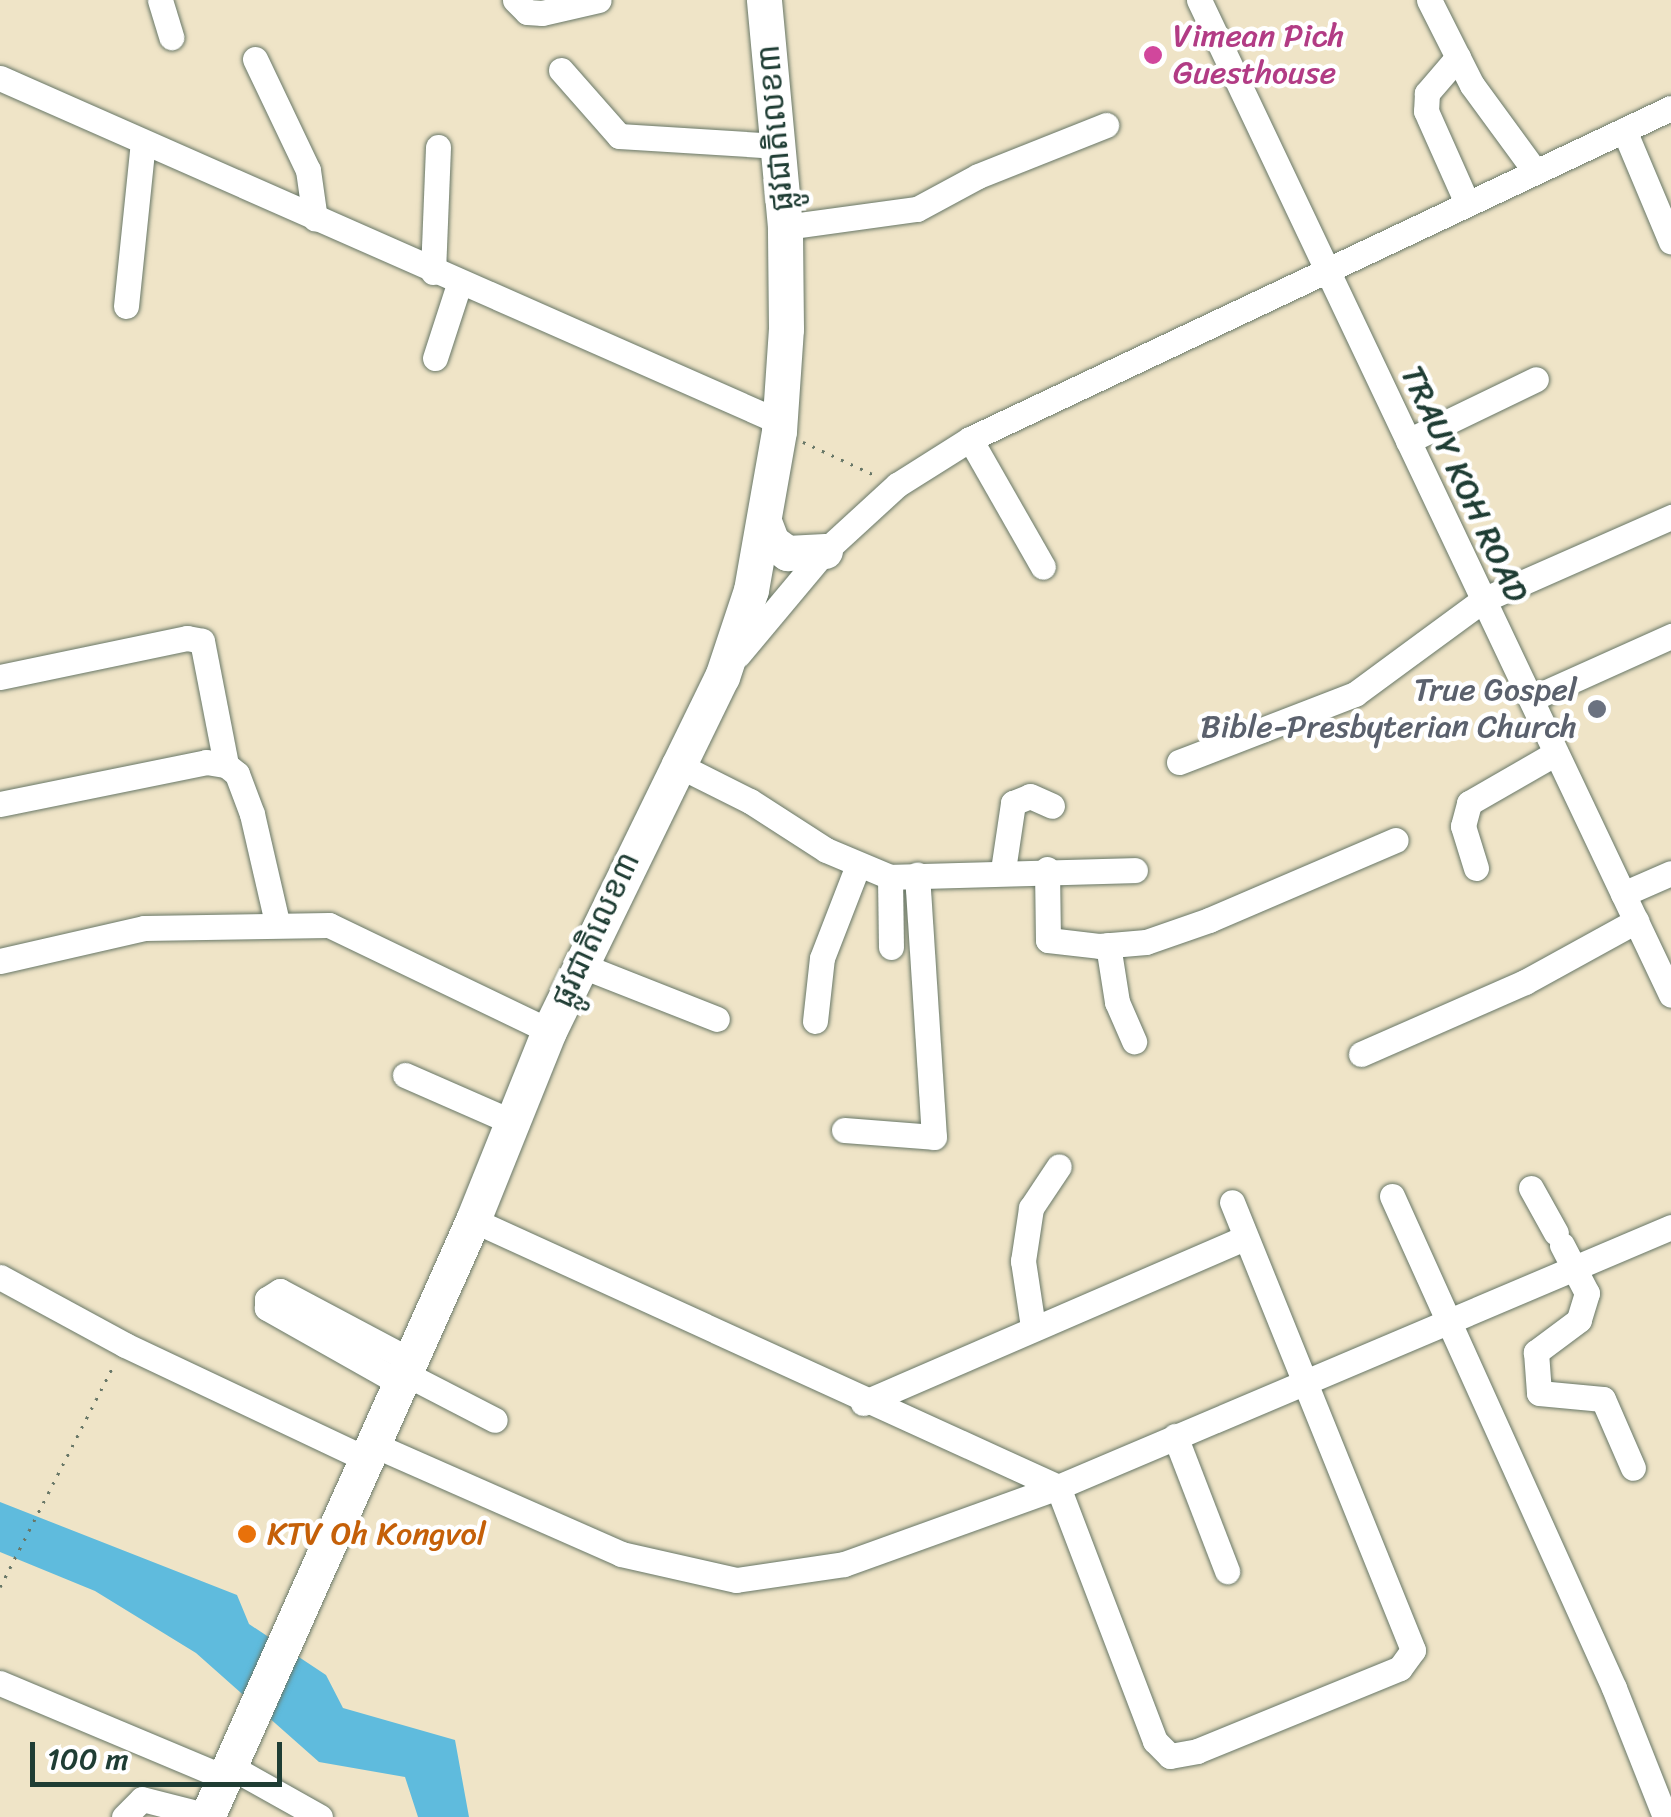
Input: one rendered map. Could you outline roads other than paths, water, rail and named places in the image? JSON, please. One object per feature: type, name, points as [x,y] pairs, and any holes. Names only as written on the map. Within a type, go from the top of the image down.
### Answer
[{"type":"highway","name":"ផ្លូវជាតិលេខ៣","points":[[208,1816],[473,1220],[549,1031],[674,764],[722,676],[765,524],[779,427],[784,228],[764,0]]},
{"type":"highway","points":[[765,524],[772,542],[787,553],[825,552]]},
{"type":"street","points":[[160,0],[171,37]]},
{"type":"street","points":[[515,0],[526,12],[542,13],[599,0]]},
{"type":"street","name":"TRAUY KOH ROAD","points":[[1199,0],[1671,995]]},
{"type":"street","points":[[1429,0],[1458,58],[1536,171]]},
{"type":"street","points":[[255,58],[308,170],[316,219]]},
{"type":"street","points":[[1458,58],[1427,93],[1426,111],[1468,202]]},
{"type":"street","points":[[561,70],[619,136],[778,146]]},
{"type":"street","points":[[0,78],[779,427]]},
{"type":"street","points":[[722,676],[825,552],[897,485],[970,439],[1671,108]]},
{"type":"street","points":[[784,228],[917,209],[978,176],[1106,125]]},
{"type":"street","points":[[1624,130],[1671,242]]},
{"type":"street","points":[[126,306],[143,142]]},
{"type":"street","points":[[433,272],[438,147]]},
{"type":"street","points":[[435,358],[459,284]]},
{"type":"street","points":[[1408,441],[1536,379]]},
{"type":"street","points":[[970,439],[1042,567]]},
{"type":"street","points":[[1178,762],[1356,694],[1484,600],[1671,517]]},
{"type":"street","points":[[1530,699],[1671,636]]},
{"type":"street","points":[[0,677],[187,638],[202,641],[226,766]]},
{"type":"street","points":[[1476,868],[1463,826],[1469,803],[1556,754]]},
{"type":"street","points":[[0,804],[206,762],[226,766],[238,774],[252,814],[276,922]]},
{"type":"street","points":[[674,764],[858,865],[890,877],[1003,870],[1135,870]]},
{"type":"street","points":[[1003,870],[1014,803],[1030,796],[1052,806]]},
{"type":"street","points":[[1047,869],[1048,940],[1108,945],[1146,942],[1208,920],[1396,840]]},
{"type":"street","points":[[815,1021],[822,958],[858,865]]},
{"type":"street","points":[[1623,894],[1671,873]]},
{"type":"street","points":[[844,1130],[934,1137],[918,875]]},
{"type":"street","points":[[890,877],[891,947]]},
{"type":"street","points":[[1361,1054],[1525,982],[1636,921]]},
{"type":"street","points":[[0,961],[113,933],[276,922],[329,925],[360,936],[549,1031]]},
{"type":"street","points":[[1108,945],[1117,1002],[1134,1041]]},
{"type":"street","points":[[580,964],[716,1019]]},
{"type":"street","points":[[405,1075],[512,1122]]},
{"type":"street","points":[[1033,1327],[1023,1260],[1031,1208],[1060,1166]]},
{"type":"street","points":[[1530,1188],[1587,1294],[1579,1320],[1536,1352],[1539,1392],[1603,1399],[1632,1468]]},
{"type":"street","points":[[1392,1196],[1614,1688],[1664,1817]]},
{"type":"street","points":[[473,1220],[863,1403],[1058,1487],[1155,1741],[1170,1756],[1400,1668],[1413,1650],[1232,1202]]},
{"type":"street","points":[[0,1277],[125,1345],[369,1451],[621,1554],[736,1580],[844,1564],[1058,1487],[1446,1320],[1565,1248],[1671,1227]]},
{"type":"street","points":[[863,1403],[1244,1238]]},
{"type":"street","points":[[405,1372],[280,1291],[267,1299],[267,1308],[405,1372],[496,1420]]},
{"type":"street","points":[[1176,1436],[1227,1571]]},
{"type":"street","points":[[0,1683],[228,1772],[320,1817]]},
{"type":"street","points":[[124,1817],[142,1799],[208,1816]]},
{"type":"water","points":[[0,1502],[237,1595],[249,1624],[326,1675],[343,1708],[455,1740],[469,1817],[418,1817],[405,1777],[319,1762],[196,1653],[95,1591],[0,1552]]},
{"type":"place","name":"Vimean Pich Guesthouse","points":[[1153,55]]},
{"type":"place","name":"True Gospel Bible-Presbyterian Church","points":[[1597,709]]},
{"type":"place","name":"KTV Oh Kongvol","points":[[247,1534]]}]
